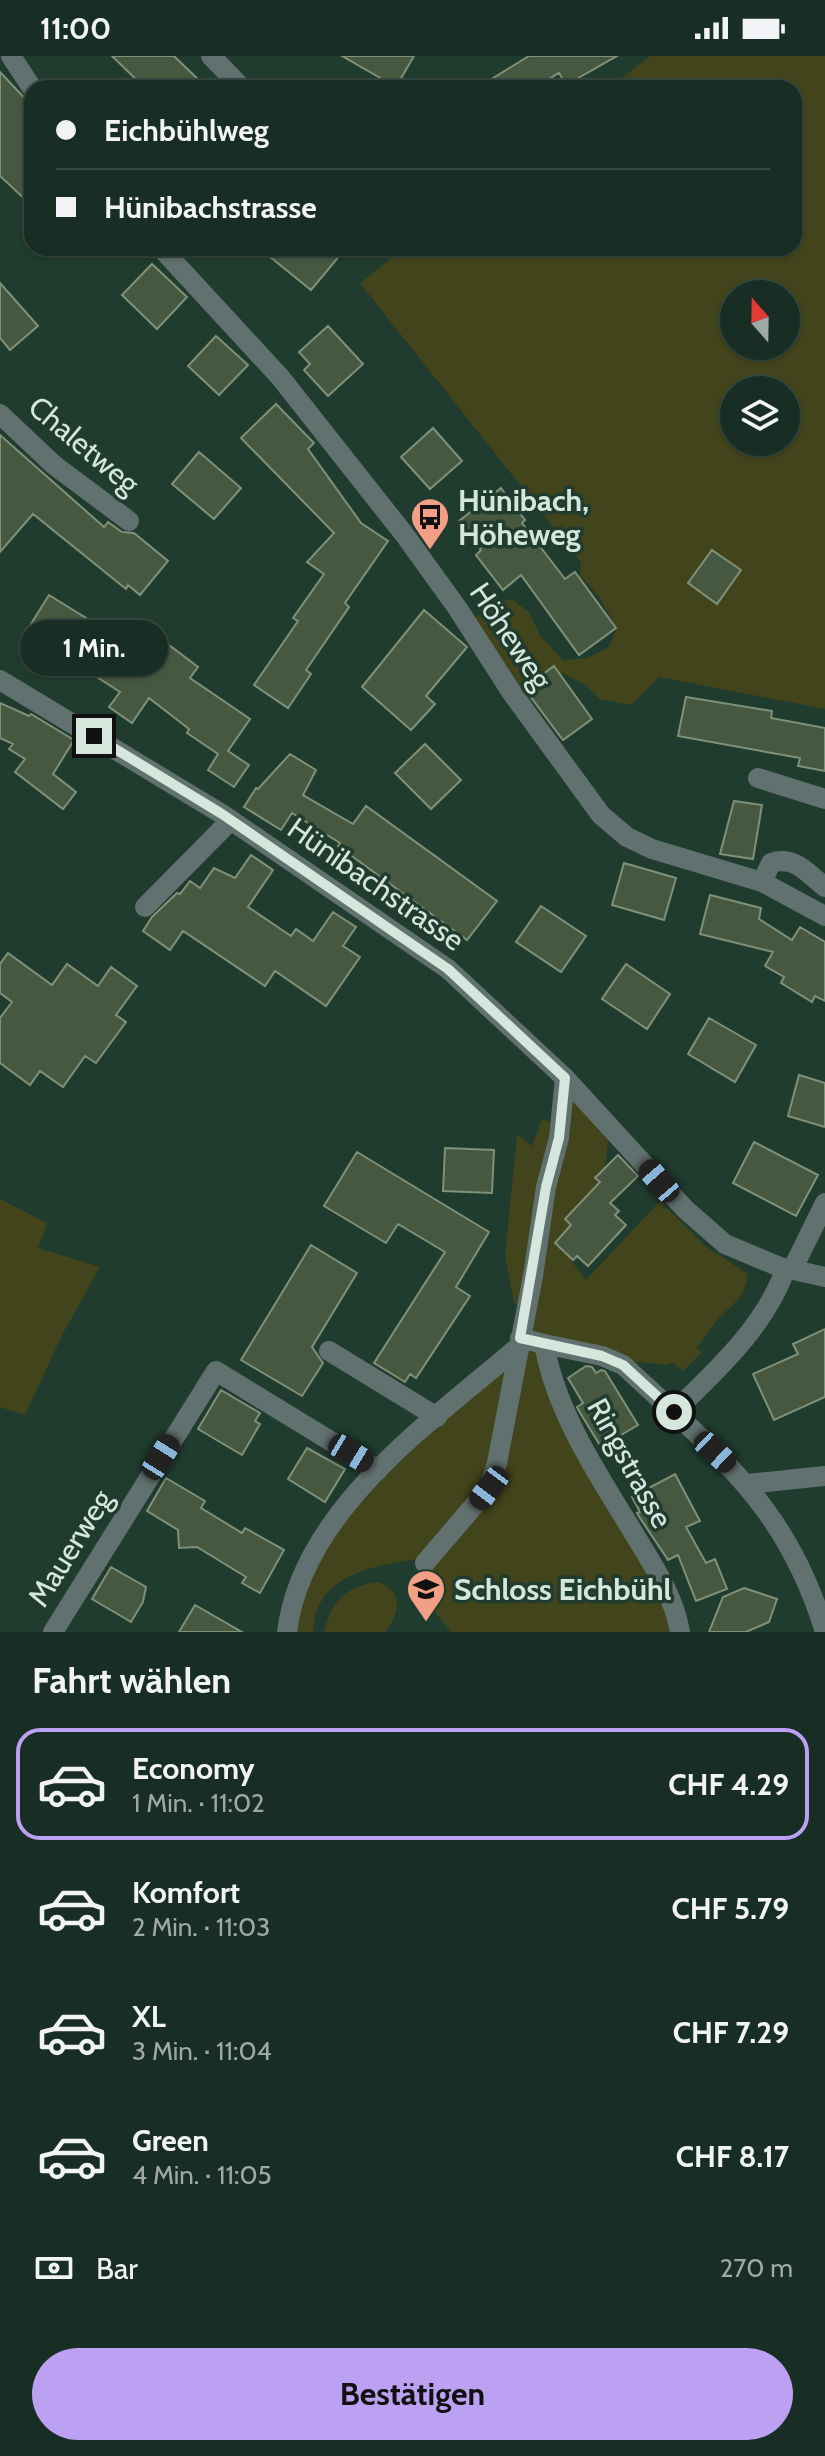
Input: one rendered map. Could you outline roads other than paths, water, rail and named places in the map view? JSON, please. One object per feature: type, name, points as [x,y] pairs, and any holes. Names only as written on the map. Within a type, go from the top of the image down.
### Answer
[{"type":"street","points":[[11,56],[27,80]]},
{"type":"street","points":[[211,56],[234,80]]},
{"type":"street","name":"Höheweg","points":[[168,256],[280,377],[404,534],[458,609],[512,693],[601,815],[627,837],[652,849],[762,882],[825,916]]},
{"type":"street","name":"Chaletweg","points":[[0,414],[54,465],[129,521]]},
{"type":"street","name":"Hünibachstrasse","points":[[0,680],[231,820],[448,969],[565,1078],[702,1227],[740,1253],[825,1277]]},
{"type":"street","points":[[758,778],[825,799]]},
{"type":"street","points":[[145,907],[231,820]]},
{"type":"street","points":[[762,882],[771,863],[786,861],[807,871],[825,887]]},
{"type":"street","points":[[425,1563],[489,1488],[497,1463],[546,1187],[559,1138],[565,1078]]},
{"type":"street","points":[[674,1412],[750,1332],[770,1305],[825,1203]]},
{"type":"street","points":[[287,1632],[294,1597],[314,1552],[364,1483],[519,1342],[602,1356],[623,1365],[674,1412],[747,1484],[770,1515],[799,1564],[825,1632]]},
{"type":"street","name":"Ringstrasse","points":[[544,1344],[560,1399],[600,1479],[672,1599],[680,1632]]},
{"type":"street","points":[[329,1351],[437,1417]]},
{"type":"street","name":"Mauerweg","points":[[53,1632],[216,1371],[378,1470]]},
{"type":"street","points":[[747,1484],[825,1476]]},
{"type":"place","name":"Hünibach, Höheweg","points":[[430,551]]},
{"type":"place","name":"Schloss Eichbühl","points":[[426,1623]]}]
